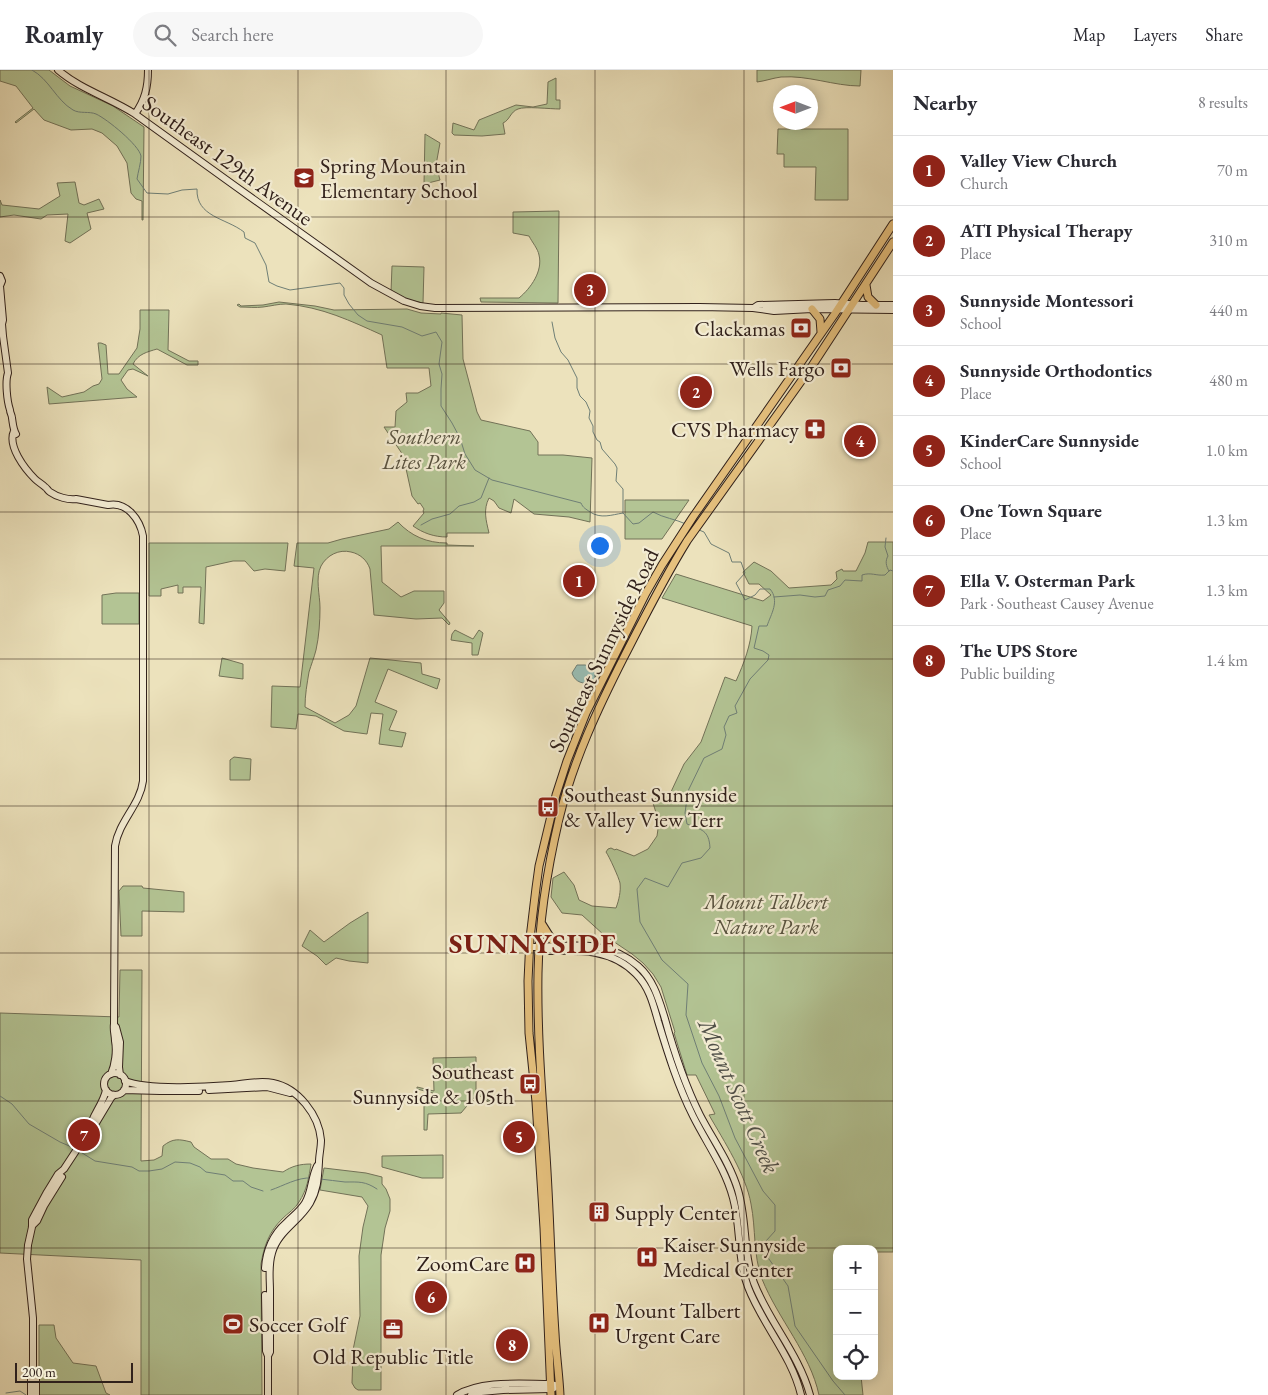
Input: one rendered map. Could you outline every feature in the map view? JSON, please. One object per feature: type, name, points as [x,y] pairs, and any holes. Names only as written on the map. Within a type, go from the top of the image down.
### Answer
[{"type":"main road","name":"Southeast 129th Avenue","points":[[58,70],[73,81],[135,114],[234,186],[392,296],[416,305],[430,308],[753,308]]},
{"type":"main road","points":[[135,114],[142,104],[146,93],[148,70]]},
{"type":"main road","points":[[892,225],[893,235]]},
{"type":"main road","name":"Southeast Sunnyside Road","points":[[550,1389],[544,1228],[528,995],[532,915],[539,866],[553,805],[567,759],[586,713],[646,593],[693,517],[770,409],[892,225]]},
{"type":"main road","name":"Southeast Sunnyside Road","points":[[560,1395],[555,1335],[538,994],[539,949],[550,864],[559,818],[569,782],[582,746],[607,689],[655,595],[701,521],[812,366],[893,242]]},
{"type":"main road","points":[[0,276],[2,281],[0,286],[3,320],[8,350],[6,354],[8,373],[6,378],[10,410],[22,462],[33,477],[45,487],[73,496],[76,499],[108,505],[113,504],[124,508],[136,516],[136,520],[143,532],[143,780],[137,799],[120,829],[115,846],[113,1028],[116,1050],[111,1074],[104,1084],[106,1090],[114,1095]]},
{"type":"main road","points":[[866,285],[868,297],[876,305]]},
{"type":"main road","points":[[753,308],[803,303],[893,310]]},
{"type":"main road","points":[[851,307],[893,305]]},
{"type":"main road","points":[[753,308],[774,311],[840,306]]},
{"type":"main road","points":[[812,309],[820,319],[821,332]]},
{"type":"main road","points":[[542,922],[554,942],[561,945]]},
{"type":"main road","points":[[539,949],[561,945],[595,946],[620,954],[634,962],[652,983],[677,1081],[693,1116],[721,1166],[736,1208],[743,1241],[747,1284],[793,1372],[801,1395]]},
{"type":"main road","points":[[529,949],[599,952],[613,957],[636,974],[655,999]]},
{"type":"main road","points":[[114,1024],[119,1037],[120,1075],[125,1081],[143,1085],[170,1087],[274,1083],[290,1090],[304,1102],[316,1121],[321,1141],[319,1170],[311,1201],[304,1212],[283,1232],[273,1250],[270,1267],[268,1395]]},
{"type":"main road","points":[[530,1033],[534,1035],[535,1046],[540,1052]]},
{"type":"main road","points":[[111,1074],[120,1075]]},
{"type":"main road","points":[[124,1090],[125,1081]]},
{"type":"main road","points":[[33,1392],[31,1375],[33,1369],[33,1318],[27,1259],[32,1220],[39,1204],[58,1174],[64,1169],[111,1098],[124,1090],[227,1090],[260,1086],[294,1094]]},
{"type":"main road","points":[[89,1130],[89,1125],[104,1099],[106,1090]]},
{"type":"main road","points":[[541,1177],[544,1179],[544,1189],[548,1194]]},
{"type":"main road","points":[[544,1228],[547,1229],[547,1239],[551,1243]]},
{"type":"main road","points":[[744,1258],[759,1295],[801,1370],[810,1395]]},
{"type":"main road","points":[[761,1313],[765,1313],[779,1338],[786,1343]]},
{"type":"main road","points":[[457,1395],[483,1385],[550,1389]]},
{"type":"main road","points":[[471,1395],[503,1390],[550,1389],[559,1386]]},
{"type":"green space","points":[[0,70],[49,70],[70,86],[113,106],[144,127],[143,220],[142,201],[136,199],[131,193],[127,163],[117,146],[102,133],[92,129],[71,130],[44,120],[34,109],[16,123],[33,108],[16,86],[0,81]]},
{"type":"green space","points":[[757,70],[861,70],[860,86],[791,77],[757,82]]},
{"type":"green space","points":[[556,78],[556,100],[560,100],[560,109],[518,109],[503,123],[505,134],[482,136],[454,135],[452,133],[453,123],[474,130],[479,120],[516,105],[533,107],[547,104],[548,82]]},
{"type":"green space","points":[[848,129],[848,200],[815,200],[816,167],[784,167],[784,154],[777,154],[778,130]]},
{"type":"green space","points":[[425,134],[440,143],[436,165],[440,180],[424,184]]},
{"type":"green space","points":[[75,182],[79,203],[84,205],[99,199],[104,209],[87,213],[91,229],[70,243],[65,241],[68,214],[47,215],[41,219],[14,215],[0,217],[0,200],[2,205],[39,209],[60,196],[57,183]]},
{"type":"green space","points":[[559,211],[558,303],[481,302],[480,298],[519,298],[532,284],[538,273],[540,261],[536,248],[529,236],[513,233],[513,212]]},
{"type":"green space","points":[[392,266],[424,267],[423,303],[405,299],[391,292]]},
{"type":"green space","name":"Southern Lites Park","points":[[279,302],[334,310],[407,309],[421,313],[462,315],[463,359],[477,412],[481,420],[530,431],[538,442],[538,455],[592,458],[590,522],[569,517],[534,514],[514,499],[511,513],[499,508],[489,498],[486,519],[489,533],[447,533],[447,537],[442,537],[421,531],[413,526],[424,513],[424,509],[412,496],[403,455],[384,427],[395,427],[396,411],[407,402],[406,393],[418,393],[431,386],[429,368],[387,368],[382,335],[324,311],[286,304],[258,307],[240,307],[237,305],[263,305]]},
{"type":"green space","points":[[140,310],[169,310],[168,350],[189,361],[198,361],[198,365],[187,365],[157,349],[146,352],[133,364],[148,376],[133,369],[128,370],[121,380],[127,389],[137,397],[49,404],[47,387],[62,397],[84,392],[99,384],[102,379],[98,343],[106,345],[108,374],[119,374],[137,348]]},
{"type":"green space","points":[[625,500],[689,500],[662,539],[625,539]]},
{"type":"green space","points":[[398,522],[414,535],[426,540],[447,543],[447,545],[474,546],[381,546],[382,582],[401,597],[414,591],[444,591],[444,603],[439,610],[450,623],[449,625],[442,618],[416,619],[374,615],[370,569],[367,563],[360,556],[351,552],[342,551],[334,554],[324,562],[319,571],[319,634],[309,672],[305,707],[335,723],[349,715],[356,706],[370,658],[421,663],[422,674],[440,679],[437,689],[388,669],[375,702],[397,711],[389,730],[406,733],[402,747],[379,744],[383,714],[371,713],[367,734],[344,731],[316,716],[298,714],[296,729],[271,727],[272,686],[300,687],[314,568],[294,566],[297,543],[328,543],[389,529]]},
{"type":"green space","name":"Mount Talbert Nature Park","points":[[868,542],[893,542],[893,1252],[878,1252],[878,1245],[833,1245],[833,1380],[861,1380],[863,1395],[819,1395],[809,1365],[776,1308],[762,1279],[757,1261],[753,1213],[748,1193],[734,1158],[709,1115],[715,1114],[696,1075],[687,1075],[661,987],[653,974],[632,954],[604,935],[582,915],[562,913],[551,897],[553,878],[564,872],[574,885],[579,900],[592,906],[616,908],[620,896],[620,883],[606,852],[611,848],[634,856],[648,849],[657,836],[659,822],[652,800],[670,794],[684,764],[701,742],[725,677],[736,681],[742,667],[749,647],[752,626],[662,598],[676,574],[763,601],[771,595],[759,584],[749,584],[743,572],[754,562],[771,571],[789,588],[831,585],[837,579],[836,572],[842,569],[843,571],[856,571]]},
{"type":"green space","points":[[149,543],[288,543],[285,571],[265,569],[254,571],[245,561],[233,561],[206,567],[204,624],[199,623],[201,587],[183,587],[183,593],[178,593],[178,585],[161,589],[161,596],[149,596]]},
{"type":"green space","points":[[139,593],[139,624],[102,624],[102,595]]},
{"type":"green space","points":[[455,630],[473,639],[479,630],[483,633],[478,655],[472,655],[472,643],[451,640]]},
{"type":"green space","points":[[222,658],[243,664],[243,679],[219,676]]},
{"type":"green space","points":[[234,757],[251,759],[250,780],[230,780],[230,760]]},
{"type":"green space","points":[[123,886],[142,886],[143,888],[184,892],[184,912],[142,911],[142,936],[121,936],[119,891]]},
{"type":"green space","points":[[368,912],[368,963],[336,958],[326,965],[302,946],[310,930],[324,942]]},
{"type":"green space","points":[[120,970],[142,970],[141,1161],[154,1160],[162,1156],[163,1146],[173,1140],[180,1140],[191,1142],[194,1147],[211,1159],[228,1159],[236,1164],[253,1168],[283,1172],[303,1164],[311,1164],[302,1197],[296,1207],[274,1229],[262,1257],[262,1395],[141,1395],[141,1260],[0,1253],[0,1013],[119,1017]]},
{"type":"green space","points":[[476,1057],[476,1090],[491,1102],[477,1094],[461,1113],[428,1114],[427,1130],[424,1130],[424,1103],[433,1093],[417,1089],[417,1087],[434,1091],[433,1058]]},
{"type":"green space","points":[[443,1155],[443,1178],[422,1178],[382,1167],[382,1156]]},
{"type":"green space","points":[[324,1168],[382,1177],[382,1184],[390,1199],[390,1211],[381,1255],[381,1390],[358,1390],[352,1383],[353,1350],[360,1316],[359,1256],[368,1206],[362,1197],[320,1190]]},
{"type":"green space","points":[[39,1325],[54,1325],[56,1338],[73,1363],[96,1366],[106,1393],[110,1395],[39,1395]]},
{"type":"water","points":[[577,665],[596,668],[597,674],[592,683],[583,683],[575,679],[572,673]]},
{"type":"waterway","name":"Mount Scott Creek","points":[[32,70],[43,79],[67,106],[76,111],[96,114],[129,139],[141,156],[137,179],[147,193],[168,194],[182,190],[197,189],[201,206],[213,216],[237,227],[244,232],[245,238],[255,243],[266,265],[269,282],[290,290],[340,283],[344,288],[344,295],[349,304],[358,315],[367,321],[402,327],[422,336],[436,332],[442,342],[439,364],[442,374],[441,406],[460,438],[465,454],[475,470],[492,480],[581,503],[594,514],[606,516],[623,513],[633,524],[639,523],[653,512],[686,524]]},
{"type":"waterway","points":[[552,322],[555,338],[577,378],[577,388],[580,396],[586,402],[590,411],[589,418],[593,426],[593,432],[600,442],[602,449],[617,468],[616,481],[623,489],[623,513]]},
{"type":"waterway","points":[[421,525],[432,519],[450,514],[459,506],[481,498],[489,478]]},
{"type":"waterway","name":"Mount Scott Creek","points":[[699,530],[704,532],[711,544],[729,553],[732,562],[741,562],[745,573],[736,583],[745,600],[755,595],[760,589],[770,589],[773,594],[772,612],[767,626],[759,626],[754,648],[769,655],[768,660],[750,679],[735,706],[737,713],[729,716],[724,727],[726,735],[722,749],[704,758],[688,791],[685,813],[687,824],[704,831],[710,848],[701,858],[682,863],[668,887],[645,878],[637,889],[640,922],[662,960],[688,984],[686,1015],[702,1063],[719,1096],[735,1138],[763,1191],[775,1205],[775,1231],[766,1241],[764,1252],[788,1286],[795,1326],[833,1381],[845,1395]]},
{"type":"waterway","points":[[886,538],[885,547],[888,556],[886,564],[889,571]]},
{"type":"waterway","points":[[774,597],[825,596],[828,590],[840,586],[845,580],[862,581],[862,575],[885,575],[890,570],[893,571]]},
{"type":"waterway","points":[[0,1096],[12,1104],[29,1124],[74,1148]]},
{"type":"waterway","points":[[79,1151],[95,1161],[132,1167],[139,1171],[162,1169],[175,1162],[190,1163],[206,1172],[225,1175],[233,1181],[243,1181],[251,1187],[263,1191]]},
{"type":"waterway","points":[[271,1190],[296,1180],[311,1178]]},
{"type":"waterway","points":[[320,1179],[362,1182],[377,1189]]},
{"type":"waterway","points":[[6,1393],[20,1391],[26,1395]]},
{"type":"place","name":"Spring Mountain Elementary School","points":[[304,178]]},
{"type":"place","name":"Sunnyside Montessori","points":[[590,290]]},
{"type":"place","name":"Clackamas","points":[[801,328]]},
{"type":"place","name":"Wells Fargo","points":[[841,368]]},
{"type":"place","name":"ATI Physical Therapy","points":[[696,392]]},
{"type":"place","name":"CVS Pharmacy","points":[[815,429]]},
{"type":"place","name":"Sunnyside Orthodontics","points":[[860,441]]},
{"type":"place","name":"Valley View Church","points":[[579,581]]},
{"type":"place","name":"Southeast Sunnyside & Valley View Terr","points":[[548,807]]},
{"type":"place","name":"Southeast Sunnyside & 105th","points":[[530,1084]]},
{"type":"place","name":"Ella V. Osterman Park","points":[[84,1135]]},
{"type":"place","name":"KinderCare Sunnyside","points":[[519,1137]]},
{"type":"place","name":"Supply Center","points":[[599,1212]]},
{"type":"place","name":"Kaiser Sunnyside Medical Center","points":[[647,1257]]},
{"type":"place","name":"ZoomCare","points":[[525,1263]]},
{"type":"place","name":"One Town Square","points":[[431,1297]]},
{"type":"place","name":"Mount Talbert Urgent Care","points":[[599,1323]]},
{"type":"place","name":"Soccer Golf","points":[[233,1324]]},
{"type":"place","name":"Old Republic Title","points":[[393,1329]]},
{"type":"place","name":"The UPS Store","points":[[512,1345]]},
{"type":"district","name":"SUNNYSIDE","points":[[533,943]]}]
